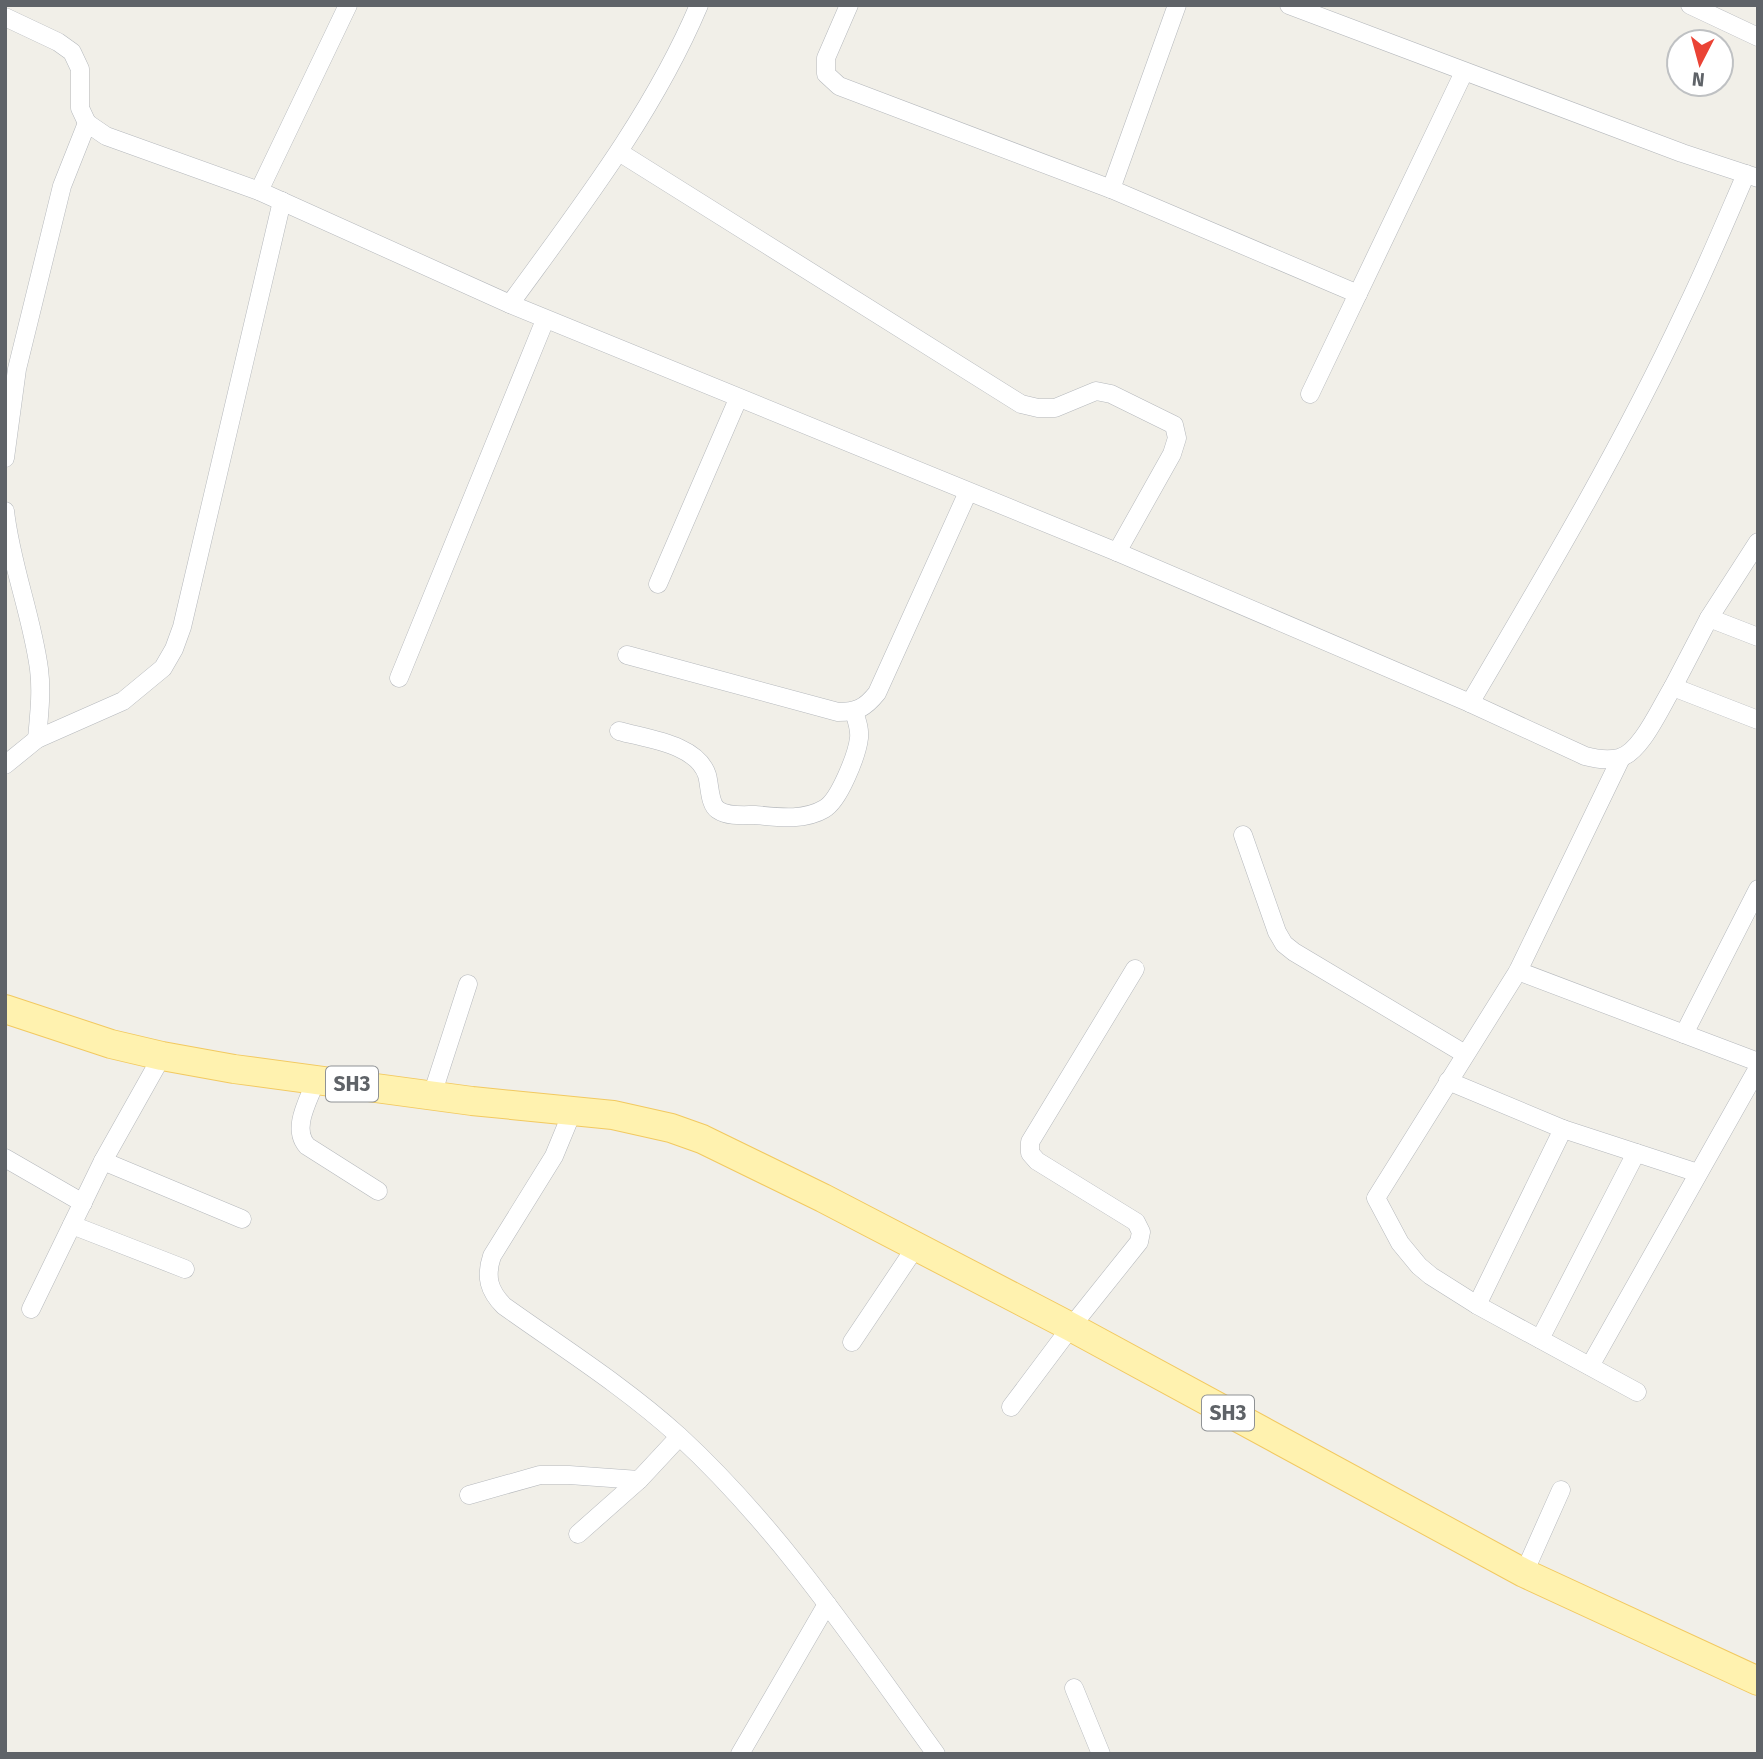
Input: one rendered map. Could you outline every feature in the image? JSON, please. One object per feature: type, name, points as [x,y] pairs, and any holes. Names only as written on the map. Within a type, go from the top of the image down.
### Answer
[{"type":"main road","name":"SH3","points":[[5,1009],[111,1044],[162,1056],[234,1069],[472,1101],[613,1115],[702,1139],[823,1198],[1071,1327],[1359,1486],[1524,1573],[1758,1681]]},
{"type":"street","points":[[260,191],[348,5]]},
{"type":"street","points":[[510,304],[619,152],[678,51],[699,5]]},
{"type":"street","points":[[849,5],[826,58],[826,75],[839,86],[1111,189],[1357,294]]},
{"type":"street","points":[[1111,189],[1177,5]]},
{"type":"street","points":[[1289,5],[1464,72],[1752,176],[1639,404],[1563,546],[1470,703]]},
{"type":"street","points":[[1690,5],[1758,37]]},
{"type":"street","points":[[5,17],[58,42],[72,52],[79,69],[80,108],[87,123],[106,136],[260,191],[545,320],[1117,552],[1470,703],[1585,756],[1601,760],[1621,758]]},
{"type":"street","points":[[1310,394],[1464,72]]},
{"type":"street","points":[[5,458],[20,356],[62,186],[87,123]]},
{"type":"street","points":[[619,152],[1021,404],[1055,408],[1096,391],[1111,394],[1174,425],[1177,438],[1172,454],[1117,552]]},
{"type":"street","points":[[5,765],[37,739],[123,701],[163,668],[174,649],[182,627],[282,201]]},
{"type":"street","points":[[399,678],[545,320]]},
{"type":"street","points":[[657,584],[738,399]]},
{"type":"street","points":[[626,655],[838,712],[854,712],[867,706],[877,693],[968,492]]},
{"type":"street","points":[[5,511],[39,670],[37,739]]},
{"type":"street","points":[[1637,1392],[1476,1305],[1419,1266],[1400,1243],[1376,1198],[1518,971],[1621,758],[1639,743],[1709,618],[1758,542]]},
{"type":"street","points":[[1709,618],[1758,637]]},
{"type":"street","points":[[1672,687],[1758,720]]},
{"type":"street","points":[[619,731],[670,745],[698,760],[706,773],[713,804],[718,810],[727,814],[807,816],[825,809],[835,799],[858,744],[859,734],[854,712]]},
{"type":"street","points":[[1242,835],[1277,932],[1284,944],[1465,1054]]},
{"type":"street","points":[[1684,1034],[1758,889]]},
{"type":"street","points":[[1011,1407],[1139,1242],[1141,1232],[1136,1222],[1037,1161],[1030,1153],[1030,1142],[1135,969]]},
{"type":"street","points":[[1518,971],[1758,1062]]},
{"type":"street","points":[[432,1095],[468,984]]},
{"type":"street","points":[[31,1309],[103,1161],[162,1056]]},
{"type":"street","points":[[1590,1366],[1758,1068]]},
{"type":"street","points":[[316,1080],[301,1121],[302,1140],[378,1191]]},
{"type":"street","points":[[1448,1081],[1563,1129],[1698,1174]]},
{"type":"street","points":[[573,1110],[554,1156],[492,1256],[488,1268],[488,1282],[493,1295],[504,1306],[628,1393],[679,1437],[777,1538],[936,1754]]},
{"type":"street","points":[[1476,1305],[1563,1129]]},
{"type":"street","points":[[1540,1339],[1636,1153]]},
{"type":"street","points":[[5,1158],[83,1203]]},
{"type":"street","points":[[103,1161],[243,1220]]},
{"type":"street","points":[[72,1225],[185,1269]]},
{"type":"street","points":[[852,1342],[915,1248]]},
{"type":"street","points":[[578,1534],[639,1480],[679,1437]]},
{"type":"street","points":[[469,1495],[540,1475],[639,1480]]},
{"type":"street","points":[[1524,1573],[1561,1490]]},
{"type":"street","points":[[740,1754],[827,1604]]},
{"type":"street","points":[[1074,1688],[1101,1754]]}]
